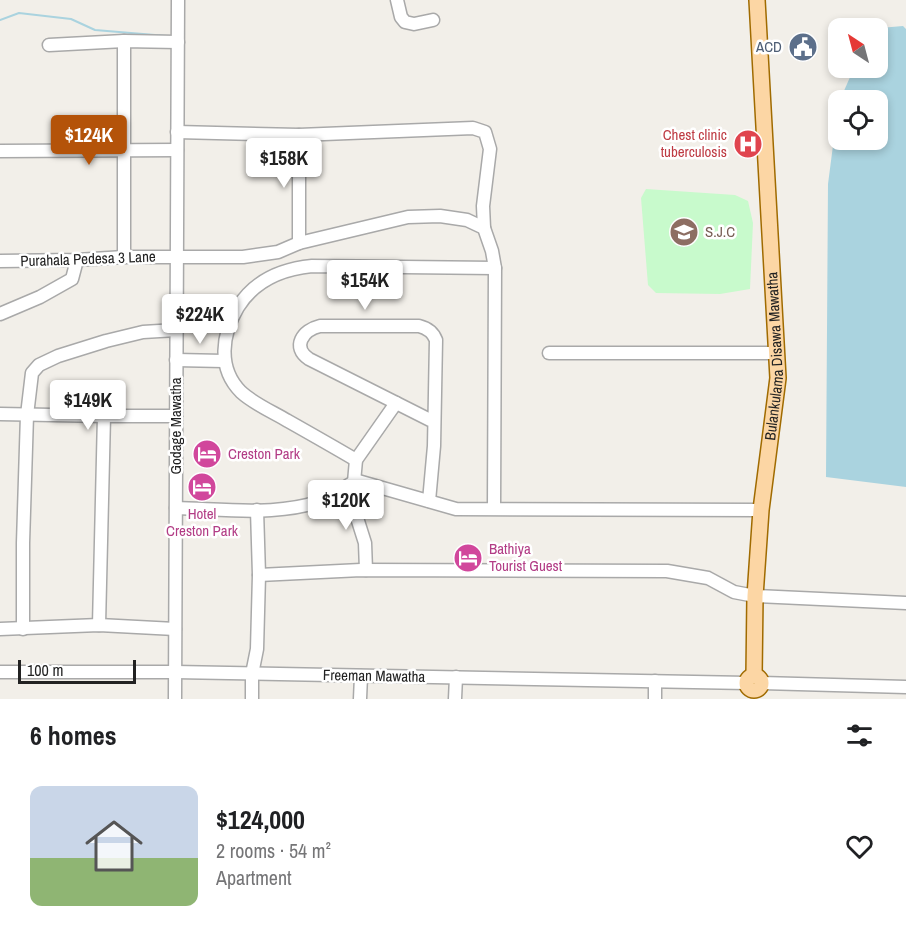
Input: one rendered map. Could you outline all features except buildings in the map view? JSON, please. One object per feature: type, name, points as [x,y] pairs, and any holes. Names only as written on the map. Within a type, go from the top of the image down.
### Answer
[{"type":"main road","name":"Bulankulama Disawa Mawatha","points":[[754,686],[755,596],[761,510],[777,378],[757,0]]},
{"type":"street","name":"Godage Mawatha","points":[[175,699],[178,0]]},
{"type":"street","points":[[397,0],[400,17],[405,22],[414,24],[433,20]]},
{"type":"street","points":[[49,45],[124,41],[178,42]]},
{"type":"street","points":[[124,41],[124,257]]},
{"type":"street","points":[[177,132],[299,135],[473,128],[485,132],[490,148],[483,206],[484,228],[495,268],[494,508]]},
{"type":"street","points":[[299,135],[299,243]]},
{"type":"street","points":[[0,151],[177,150]]},
{"type":"street","name":"Purahala Pedesa 3 Lane","points":[[0,261],[177,256],[243,257],[278,252],[299,243],[408,217],[440,216],[467,220],[484,228]]},
{"type":"street","points":[[0,314],[40,297],[72,279],[77,260]]},
{"type":"street","points":[[356,460],[248,398],[233,382],[224,361],[225,340],[232,316],[241,303],[263,281],[293,268],[312,266],[495,268]]},
{"type":"street","points":[[429,501],[434,422],[436,340],[428,329],[419,326],[320,326],[311,329],[303,336],[300,346],[304,357],[434,422]]},
{"type":"street","points":[[23,630],[27,415],[32,373],[39,365],[58,356],[106,341],[143,333],[176,330]]},
{"type":"street","points":[[549,353],[776,353]]},
{"type":"street","points":[[176,360],[224,361]]},
{"type":"street","points":[[366,570],[365,543],[348,485],[356,460],[396,403]]},
{"type":"street","points":[[0,414],[176,416]]},
{"type":"street","points":[[99,626],[104,416]]},
{"type":"street","points":[[176,508],[281,509],[308,505],[348,485],[363,482],[456,509],[761,510]]},
{"type":"street","points":[[252,699],[252,674],[257,649],[259,575],[257,510]]},
{"type":"street","points":[[259,575],[366,570],[667,571],[708,578],[734,592],[755,596],[906,603]]},
{"type":"street","points":[[0,629],[99,626],[175,629]]},
{"type":"street","name":"Freeman Mawatha","points":[[0,672],[175,672],[655,681],[754,686],[906,687]]},
{"type":"street","points":[[360,699],[361,676]]},
{"type":"street","points":[[455,699],[456,677]]},
{"type":"street","points":[[655,681],[655,699]]},
{"type":"green space","points":[[646,189],[735,195],[748,201],[753,223],[750,289],[720,294],[656,293],[648,285],[641,198]]},
{"type":"water","points":[[903,26],[906,29],[906,487],[826,477],[828,184],[832,150],[888,150],[888,90],[844,90],[850,78],[888,78],[888,27]]},
{"type":"waterway","points":[[0,20],[19,13],[71,19],[95,30],[167,36]]},
{"type":"place","name":"ACD","points":[[803,47]]},
{"type":"place","name":"Chest clinic tuberculosis","points":[[748,144]]},
{"type":"place","name":"S.J.C","points":[[684,232]]},
{"type":"place","name":"Creston Park","points":[[207,454]]},
{"type":"place","name":"Hotel Creston Park","points":[[202,487]]},
{"type":"place","name":"Bathiya Tourist Guest","points":[[468,558]]}]
